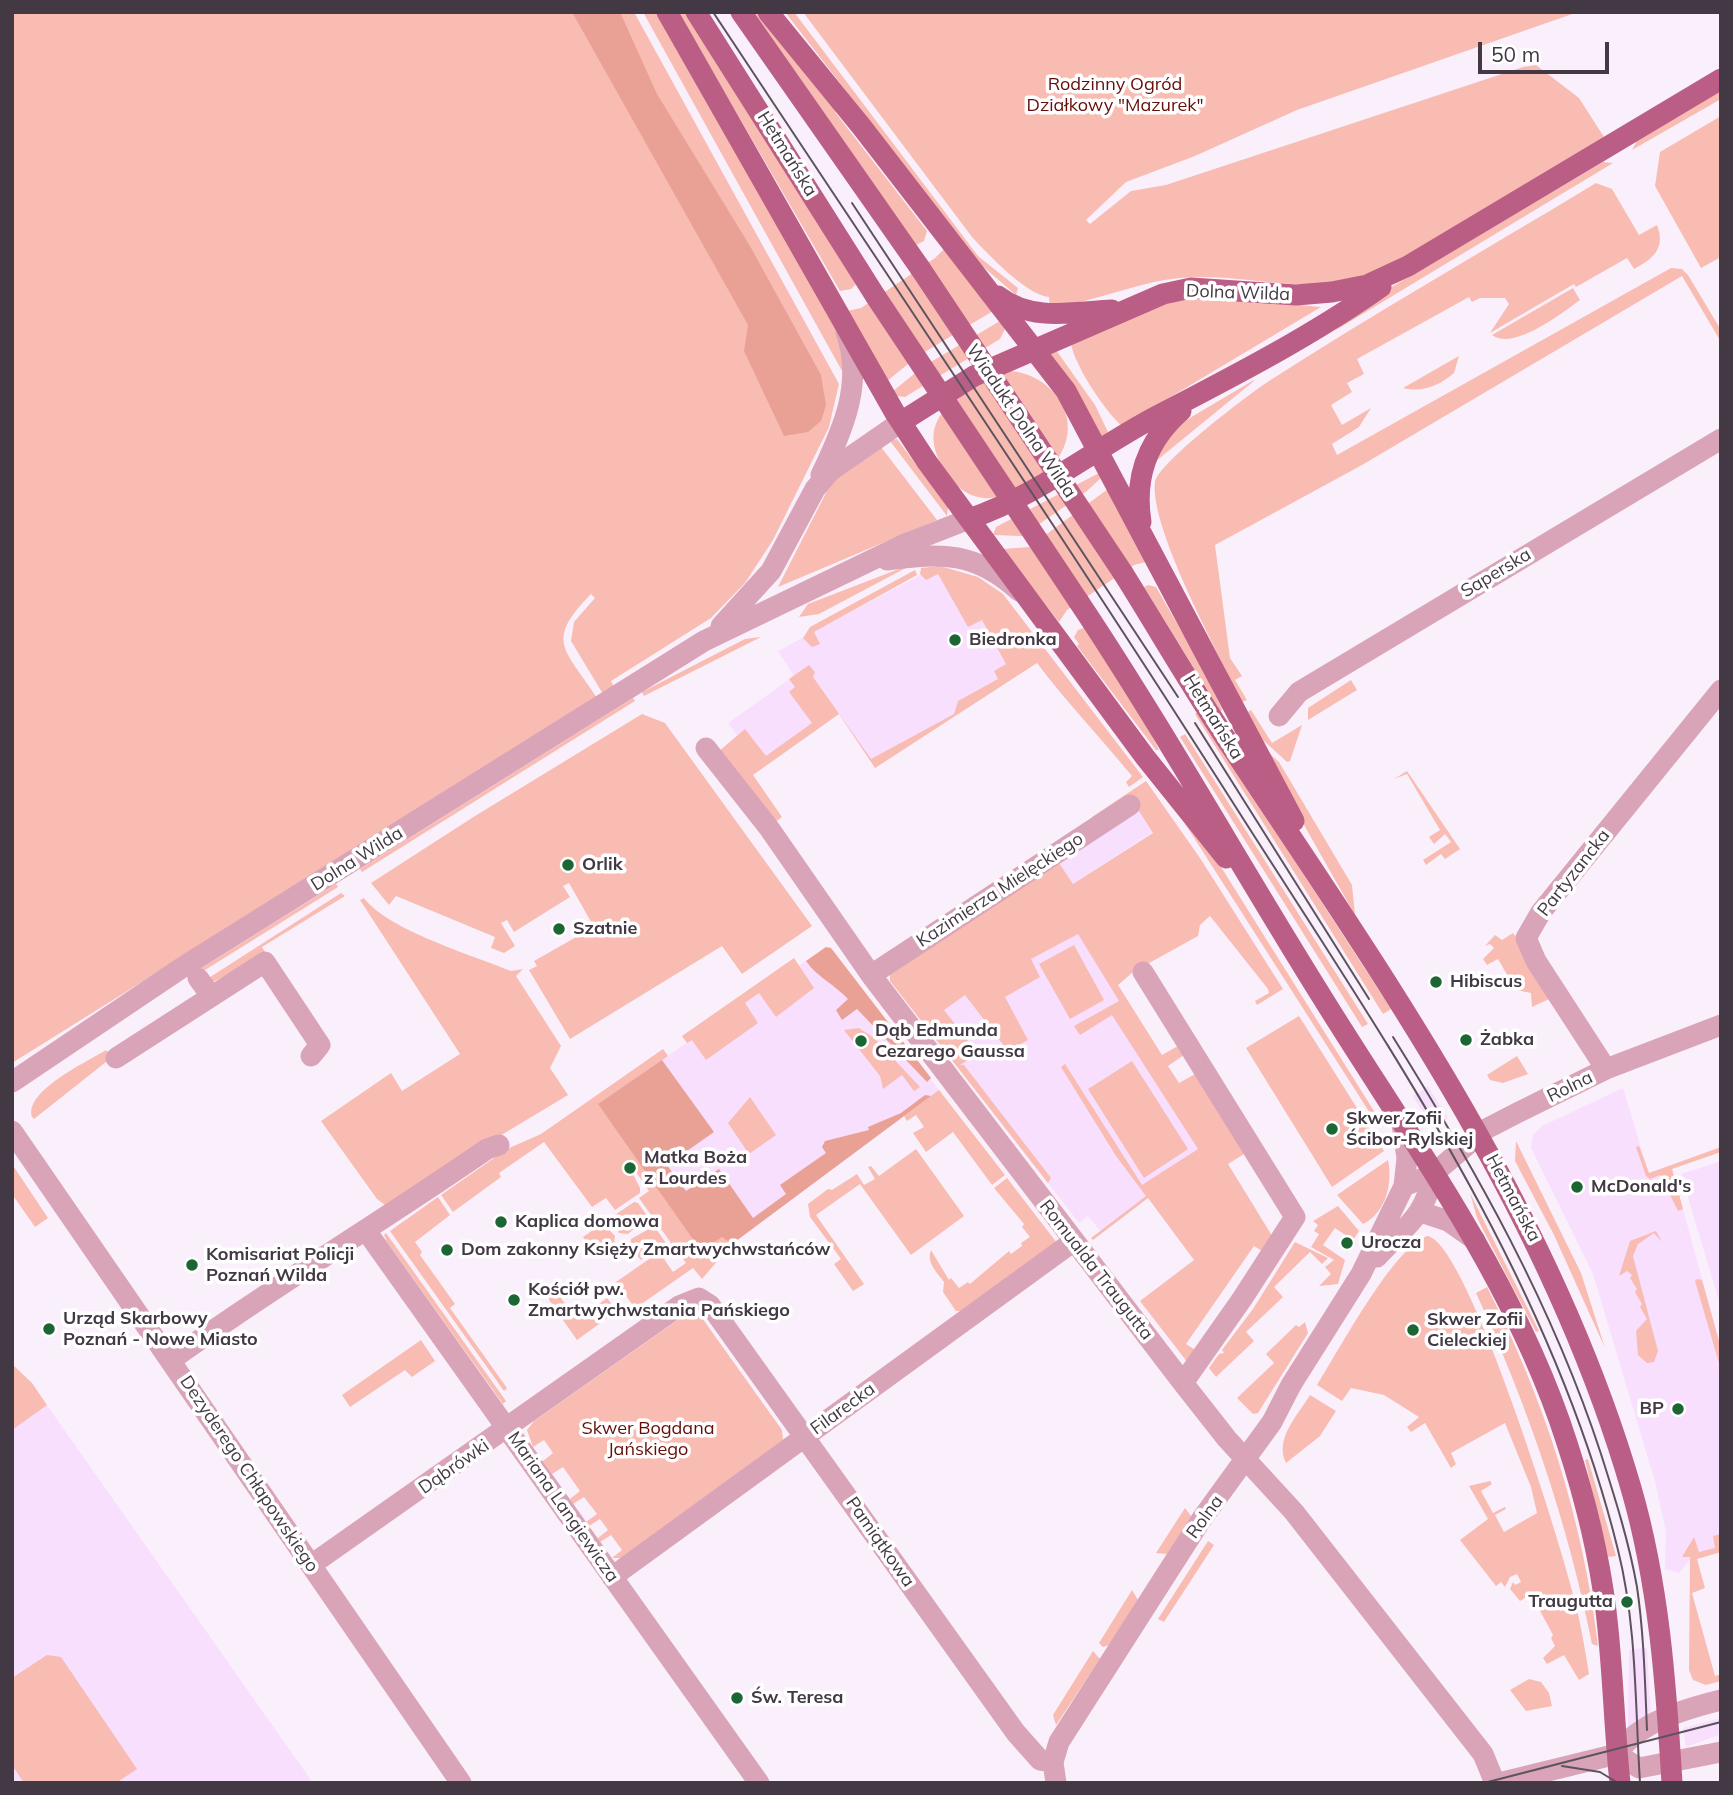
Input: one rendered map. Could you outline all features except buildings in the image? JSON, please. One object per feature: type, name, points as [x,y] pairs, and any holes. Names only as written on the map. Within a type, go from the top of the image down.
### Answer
[{"type":"main road","points":[[667,12],[901,422],[969,519],[1145,757],[1221,852],[1252,885],[1475,1240],[1510,1304],[1545,1381],[1580,1485],[1605,1607],[1620,1783]]},
{"type":"main road","name":"Hetmańska","points":[[696,12],[876,298],[1167,738],[1252,885]]},
{"type":"main road","name":"Wiadukt Dolna Wilda","points":[[741,12],[920,268],[1122,573]]},
{"type":"main road","points":[[768,12],[861,126],[1070,397],[1284,800],[1329,892]]},
{"type":"main road","name":"Dolna Wilda","points":[[969,519],[1017,501],[1154,418],[1196,398],[1351,308],[1408,266],[1721,79]]},
{"type":"main road","name":"Dolna Wilda","points":[[901,422],[974,376],[1163,294],[1192,288],[1296,295],[1348,290],[1408,266]]},
{"type":"main road","points":[[977,276],[1002,299],[1031,312],[1063,314],[1128,309]]},
{"type":"main road","points":[[1143,534],[1139,490],[1146,457],[1165,426],[1196,398]]},
{"type":"main road","name":"Hetmańska","points":[[1122,573],[1231,748],[1329,892],[1479,1135],[1546,1260],[1614,1434],[1651,1572],[1672,1773]]},
{"type":"street","points":[[815,489],[842,430],[850,403],[853,361],[843,323]]},
{"type":"street","name":"Dolna Wilda","points":[[704,641],[748,599],[771,571],[815,489],[837,464],[901,422]]},
{"type":"street","name":"Saperska","points":[[1279,716],[1299,692],[1721,439]]},
{"type":"street","name":"Dolna Wilda","points":[[12,1082],[183,967],[704,641],[874,562],[905,544],[969,519]]},
{"type":"street","points":[[874,562],[929,555],[962,557],[1000,576],[1031,602]]},
{"type":"street","name":"Partyzancka","points":[[1606,1069],[1536,961],[1526,938],[1541,912],[1721,691]]},
{"type":"street","name":"Romualda Traugutta","points":[[706,748],[769,828],[871,975],[1074,1241],[1183,1383],[1294,1511],[1483,1754],[1497,1783]]},
{"type":"street","name":"Kazimierza Mielęckiego","points":[[871,975],[1130,805]]},
{"type":"street","points":[[111,1051],[265,962],[320,1045],[311,1056]]},
{"type":"street","points":[[1143,972],[1295,1217],[1183,1383]]},
{"type":"street","name":"Rolna","points":[[1404,1186],[1433,1174],[1479,1135],[1606,1069],[1721,1025]]},
{"type":"street","name":"Rolna","points":[[1054,1773],[1059,1742],[1200,1520],[1247,1460],[1361,1274],[1404,1186],[1407,1158],[1402,1124]]},
{"type":"street","name":"Dezyderego Chłapowskiego","points":[[12,1131],[461,1783]]},
{"type":"street","points":[[171,1360],[281,1283],[367,1232],[487,1150],[499,1145]]},
{"type":"street","name":"Rolna","points":[[1361,1274],[1421,1212],[1429,1198],[1433,1174]]},
{"type":"street","points":[[1421,1212],[1448,1221],[1475,1240]]},
{"type":"street","name":"Mariana Langiewicza","points":[[367,1232],[759,1783]]},
{"type":"street","name":"Filarecka","points":[[612,1577],[1074,1241]]},
{"type":"street","name":"Dąbrówki","points":[[312,1565],[679,1306],[699,1298]]},
{"type":"street","name":"Pamiątkowa","points":[[699,1298],[710,1305],[1016,1733],[1054,1773]]},
{"type":"street","points":[[1617,1754],[1625,1740],[1668,1716],[1721,1700]]},
{"type":"street","points":[[1497,1783],[1617,1754],[1639,1768],[1672,1773],[1721,1752]]},
{"type":"shaded area","points":[[572,12],[620,12],[657,94],[750,246],[821,375],[826,405],[821,421],[808,432],[784,436],[744,351],[748,325]]},
{"type":"shaded area","points":[[939,565],[1038,662],[875,768],[839,714],[762,768],[728,723],[794,676],[778,651]]},
{"type":"shaded area","points":[[1137,808],[1153,832],[1073,884],[1057,860]]},
{"type":"shaded area","points":[[1056,887],[1257,1211],[1194,1260],[1148,1198],[1102,1233],[1088,1216],[1079,1223],[971,1084],[903,978]]},
{"type":"shaded area","points":[[826,947],[831,948],[939,1090],[732,1244],[722,1237],[701,1251],[598,1104]]},
{"type":"shaded area","points":[[826,947],[831,948],[931,1078],[927,1082],[857,1009],[842,1020],[836,1010],[848,999],[806,961]]},
{"type":"shaded area","points":[[662,1060],[714,1132],[667,1165],[686,1191],[719,1169],[753,1218],[786,1194],[780,1185],[826,1153],[822,1147],[825,1141],[869,1130],[868,1127],[901,1113],[925,1095],[931,1096],[732,1244],[722,1237],[701,1251],[598,1104]]},
{"type":"shaded area","points":[[1428,1086],[1448,1118],[1433,1129],[1413,1096]]},
{"type":"shaded area","points":[[1623,1088],[1650,1177],[1672,1169],[1721,1348],[1721,1548],[1693,1556],[1679,1573],[1665,1569],[1666,1532],[1655,1482],[1593,1274],[1531,1148],[1533,1135],[1542,1126]]},
{"type":"shaded area","points":[[1721,1161],[1721,1308],[1681,1174]]},
{"type":"shaded area","points":[[12,1364],[34,1387],[313,1783],[12,1783]]},
{"type":"shaded area","points":[[1647,1648],[1651,1717],[1628,1729],[1629,1649]]},
{"type":"shaded area","points":[[1721,1718],[1721,1734],[1686,1747],[1683,1728]]},
{"type":"green space","points":[[12,12],[634,12],[839,384],[829,427],[773,540],[745,583],[711,618],[611,681],[614,687],[603,694],[571,641],[574,622],[595,598],[591,594],[568,623],[564,645],[597,698],[12,1063]]},
{"type":"green space","points":[[643,12],[657,12],[837,331],[847,380]]},
{"type":"green space","points":[[678,12],[685,12],[856,284],[851,289],[840,291]]},
{"type":"green space","points":[[753,12],[761,12],[837,110],[835,112],[927,231],[924,241],[916,245]]},
{"type":"green space","points":[[785,12],[794,12],[978,256],[1018,288],[1016,295],[980,264]]},
{"type":"green space","name":"Rodzinny Ogród Działkowy \"Mazurek\"","points":[[803,12],[1578,12],[1297,110],[1195,156],[1126,182],[1086,220],[1090,224],[1131,191],[1166,185],[1523,67],[1536,65],[1579,98],[1604,137],[1415,251],[1364,275],[1318,284],[1180,278],[1050,307],[1049,297],[1040,295],[1019,282],[972,237]]},
{"type":"green space","points":[[1721,89],[1721,99],[1632,150],[1637,141]]},
{"type":"green space","points":[[1721,116],[1721,257],[1701,268],[1655,186],[1660,152]]},
{"type":"green space","points":[[1603,162],[1613,163],[1336,330],[1373,298]]},
{"type":"green space","points":[[1596,183],[1612,189],[1639,235],[1657,225],[1660,240],[1652,257],[1634,269],[1627,258],[1576,287],[1574,284],[1490,333],[1509,304],[1505,298],[1480,298],[1472,302],[1469,297],[1357,359],[1364,374],[1347,383],[1352,392],[1331,405],[1342,425],[1371,408],[1359,427],[1332,444],[1337,455],[1671,268],[1682,269],[1688,275],[1721,330],[1721,342],[1682,276],[1362,465],[1215,545],[1230,658],[1242,676],[1235,680],[1247,700],[1242,702],[1174,560],[1156,503],[1155,482],[1160,473],[1187,445],[1269,381]]},
{"type":"green space","points":[[944,249],[993,311],[918,356],[887,381],[847,311],[861,308],[935,258]]},
{"type":"green space","points":[[1573,288],[1580,300],[1537,329],[1512,338],[1501,339],[1492,335]]},
{"type":"green space","points":[[1213,297],[1321,307],[1122,426],[1091,387],[1071,344],[1175,300]]},
{"type":"green space","points":[[1000,321],[1005,329],[1000,339],[905,397],[896,396],[893,391],[924,366]]},
{"type":"green space","points":[[1056,350],[1095,405],[1109,434],[1102,438],[1049,353]]},
{"type":"green space","points":[[1459,356],[1454,373],[1443,381],[1424,389],[1403,388]]},
{"type":"green space","points":[[1005,371],[1035,378],[1058,397],[1068,424],[1067,440],[1056,460],[1036,478],[996,497],[977,497],[956,485],[945,471],[936,452],[934,435],[946,408],[973,388]]},
{"type":"green space","points":[[1254,380],[1156,461],[1154,454],[1183,422]]},
{"type":"green space","points":[[897,439],[948,507],[947,516],[890,441]]},
{"type":"green space","points":[[881,447],[937,520],[778,587],[832,481]]},
{"type":"green space","points":[[1099,473],[1102,477],[1087,491],[1022,536],[993,535],[996,527]]},
{"type":"green space","points":[[1108,489],[1146,562],[1134,565],[1067,610],[1059,622],[1003,549],[1029,547]]},
{"type":"green space","points":[[917,562],[819,614],[799,617],[808,604]]},
{"type":"green space","points":[[940,566],[978,577],[1003,594],[1143,777],[1129,787],[1126,782],[1132,776],[1037,663],[875,768],[839,714],[753,775],[782,817],[774,823],[718,752],[745,729],[766,756],[812,723],[789,692],[795,687],[789,679],[809,665],[815,672],[813,677],[871,759],[954,714],[958,701],[998,679],[994,671],[1006,664],[982,620],[968,627],[938,574],[926,580],[920,574],[921,568]]},
{"type":"green space","points":[[915,570],[917,575],[814,632],[820,644],[812,647],[803,638],[810,627]]},
{"type":"green space","points":[[1144,587],[1156,587],[1201,665],[1221,712]]},
{"type":"green space","points":[[1084,628],[1137,706],[1159,750],[1156,750],[1077,646],[1079,644],[1074,637],[1078,630]]},
{"type":"green space","points":[[761,637],[644,696],[642,692],[745,639]]},
{"type":"green space","points":[[1351,680],[1357,690],[1308,720],[1308,708]]},
{"type":"green space","points":[[633,698],[635,701],[362,872],[360,869]]},
{"type":"green space","points":[[1251,710],[1272,743],[1302,725],[1290,761],[1287,762],[1263,740],[1248,712]]},
{"type":"green space","points":[[1198,712],[1391,1009],[1383,1014],[1195,714]]},
{"type":"green space","points":[[642,714],[665,723],[812,926],[742,974],[722,946],[570,1039],[529,970],[537,966],[534,961],[594,927],[569,883],[563,886],[570,897],[514,932],[507,920],[501,923],[515,946],[504,953],[491,948],[495,937],[396,896],[389,905],[371,883]]},
{"type":"green space","points":[[1185,734],[1368,1024],[1362,1027],[1180,737]]},
{"type":"green space","points":[[1257,742],[1279,762],[1352,885],[1355,915]]},
{"type":"green space","points":[[1407,771],[1460,849],[1445,859],[1441,854],[1426,865],[1423,860],[1451,842],[1445,834],[1434,844],[1429,837],[1440,830],[1407,774],[1394,779]]},
{"type":"green space","points":[[1146,781],[1200,858],[1283,989],[1257,1005],[1255,1001],[1269,993],[1268,989],[1210,916],[1200,925],[1198,936],[1133,972],[1118,985],[1162,1055],[1178,1046],[1184,1055],[1168,1066],[1179,1083],[1195,1074],[1244,1154],[1228,1164],[1274,1239],[1265,1253],[1254,1246],[1186,1344],[1197,1351],[1188,1363],[1140,1301],[1194,1260],[1148,1198],[1093,1240],[1091,1238],[1146,1196],[1116,1156],[1061,1067],[1065,1064],[1142,1185],[1198,1149],[1112,1015],[1080,1035],[1074,1026],[1119,1001],[1078,934],[1031,959],[1040,977],[1005,997],[1028,1040],[1008,1051],[965,995],[944,1010],[978,1054],[960,1065],[964,1065],[1051,1178],[1048,1183],[890,981],[890,970],[1057,860],[1073,884],[1153,833],[1130,797],[1094,821],[1092,817]]},
{"type":"green space","points":[[1173,805],[1221,867],[1384,1127],[1375,1121]]},
{"type":"green space","points":[[336,884],[338,887],[197,975],[200,969]]},
{"type":"green space","points":[[341,893],[345,896],[262,947],[267,955],[207,985],[204,981]]},
{"type":"green space","points":[[364,898],[376,910],[411,931],[511,971],[523,969],[516,976],[561,1046],[550,1068],[568,1095],[385,1205],[377,1199],[321,1121],[391,1073],[402,1091],[460,1054],[360,900]]},
{"type":"green space","points":[[1513,933],[1552,993],[1549,999],[1532,1007],[1531,993],[1516,990],[1498,959],[1487,965],[1483,959],[1494,948],[1490,944],[1485,946],[1495,935],[1502,940]]},
{"type":"green space","points":[[1074,945],[1104,1000],[1070,1019],[1039,964]]},
{"type":"green space","points":[[794,958],[814,988],[776,1017],[759,993],[745,1003],[758,1023],[706,1060],[692,1040],[687,1043],[682,1036]]},
{"type":"green space","points":[[1299,1016],[1384,1151],[1332,1187],[1246,1048]]},
{"type":"green space","points":[[859,1028],[874,1038],[920,1087],[914,1091],[902,1075],[883,1089],[880,1076],[844,1030]]},
{"type":"green space","points":[[663,1049],[668,1056],[599,1104],[701,1251],[722,1236],[732,1244],[702,1279],[693,1268],[640,1305],[632,1304],[616,1282],[665,1248],[670,1256],[664,1259],[673,1272],[686,1263],[677,1250],[672,1255],[667,1247],[671,1243],[639,1198],[649,1191],[632,1166],[629,1166],[640,1193],[615,1210],[606,1198],[592,1207],[544,1142],[499,1173],[501,1177],[453,1212],[441,1195],[507,1149],[541,1134]]},
{"type":"green space","points":[[106,1050],[111,1058],[34,1119],[32,1117],[32,1107],[47,1088]]},
{"type":"green space","points":[[1517,1056],[1528,1074],[1503,1083],[1490,1080],[1487,1075]]},
{"type":"green space","points":[[1132,1061],[1188,1149],[1144,1178],[1088,1089]]},
{"type":"green space","points":[[939,1090],[1005,1175],[992,1185],[953,1132],[926,1152],[913,1133],[924,1127],[916,1115],[907,1121],[904,1116]]},
{"type":"green space","points":[[750,1097],[776,1135],[749,1154],[728,1123]]},
{"type":"green space","points":[[1516,1141],[1581,1273],[1605,1348],[1554,1235],[1515,1161]]},
{"type":"green space","points":[[1639,1146],[1649,1173],[1721,1147],[1721,1152],[1672,1169],[1683,1209],[1678,1211],[1660,1175],[1650,1179],[1646,1176],[1636,1147]]},
{"type":"green space","points":[[916,1149],[964,1216],[911,1255],[860,1184],[816,1215],[864,1284],[853,1291],[834,1264],[841,1259],[810,1217],[808,1204],[828,1189],[832,1190],[857,1174],[864,1185],[875,1179],[868,1167],[871,1166],[879,1176]]},
{"type":"green space","points":[[1388,1160],[1386,1196],[1377,1213],[1363,1224],[1337,1195]]},
{"type":"green space","points":[[12,1164],[48,1218],[35,1227],[12,1194]]},
{"type":"green space","points":[[1007,1178],[1057,1243],[965,1311],[956,1311],[943,1292],[944,1282],[931,1263],[931,1250],[949,1280],[951,1278],[959,1288],[968,1282],[970,1284],[1009,1251],[1011,1254],[1022,1246],[1021,1243],[1030,1237],[1022,1227],[1024,1224],[994,1188]]},
{"type":"green space","points":[[1470,1193],[1539,1331],[1536,1332],[1477,1218]]},
{"type":"green space","points":[[438,1197],[450,1215],[415,1242],[422,1252],[420,1255],[455,1304],[450,1308],[507,1388],[504,1391],[390,1231]]},
{"type":"green space","points":[[634,1202],[638,1203],[648,1217],[628,1234],[619,1233],[612,1217]]},
{"type":"green space","points":[[1338,1206],[1359,1231],[1353,1240],[1335,1228],[1323,1245],[1345,1260],[1338,1284],[1319,1286],[1331,1274],[1325,1267],[1334,1260],[1311,1247],[1319,1234],[1314,1231],[1318,1225],[1313,1221]]},
{"type":"green space","points":[[603,1223],[615,1236],[614,1244],[595,1254],[583,1237]]},
{"type":"green space","points":[[654,1226],[666,1243],[641,1260],[630,1247],[631,1239]]},
{"type":"green space","points":[[1656,1231],[1662,1242],[1654,1233],[1638,1244],[1633,1256],[1658,1351],[1654,1362],[1647,1363],[1638,1355],[1636,1331],[1647,1319],[1635,1292],[1637,1289],[1630,1278],[1632,1275],[1627,1271],[1619,1276],[1630,1241]]},
{"type":"green space","points":[[386,1233],[506,1401],[503,1404],[387,1242],[384,1235]]},
{"type":"green space","points":[[1427,1236],[1444,1251],[1465,1288],[1489,1340],[1534,1465],[1579,1619],[1589,1674],[1579,1680],[1564,1655],[1547,1664],[1543,1658],[1555,1646],[1551,1638],[1553,1635],[1531,1594],[1520,1601],[1510,1589],[1513,1582],[1515,1585],[1521,1582],[1517,1574],[1510,1577],[1505,1587],[1501,1582],[1496,1586],[1460,1540],[1488,1519],[1469,1486],[1490,1481],[1492,1484],[1481,1491],[1493,1513],[1505,1507],[1506,1509],[1495,1515],[1504,1532],[1537,1513],[1531,1487],[1505,1423],[1451,1453],[1456,1464],[1451,1468],[1425,1423],[1411,1432],[1407,1427],[1419,1417],[1384,1395],[1351,1388],[1342,1401],[1317,1385],[1383,1280],[1413,1244]]},
{"type":"green space","points":[[1295,1242],[1328,1258],[1322,1264],[1310,1252],[1274,1287],[1283,1297],[1246,1332],[1254,1341],[1216,1377],[1209,1368],[1219,1354],[1224,1353],[1222,1350],[1253,1309]]},
{"type":"green space","points":[[1702,1280],[1721,1348],[1721,1370],[1695,1281]]},
{"type":"green space","points":[[552,1286],[577,1320],[607,1298],[617,1311],[577,1340],[549,1300]]},
{"type":"green space","points":[[1487,1287],[1527,1373],[1559,1462],[1582,1552],[1598,1646],[1592,1644],[1571,1554],[1529,1421],[1476,1293]]},
{"type":"green space","name":"Skwer Bogdana Jańskiego","points":[[689,1312],[702,1318],[782,1430],[783,1440],[622,1558],[612,1558],[622,1550],[611,1535],[600,1542],[598,1538],[608,1530],[600,1519],[589,1526],[586,1522],[597,1514],[584,1497],[573,1504],[570,1499],[580,1491],[563,1467],[552,1474],[543,1461],[553,1453],[544,1440],[533,1447],[527,1430],[534,1421]]},
{"type":"green space","points":[[1305,1322],[1308,1333],[1258,1413],[1253,1414],[1237,1398],[1274,1363],[1266,1354],[1296,1325],[1299,1327]]},
{"type":"green space","points":[[421,1340],[435,1361],[412,1377],[405,1370],[350,1407],[342,1395]]},
{"type":"green space","points":[[12,1364],[32,1383],[47,1405],[12,1430]]},
{"type":"green space","points":[[1310,1395],[1336,1411],[1320,1436],[1286,1463],[1283,1454],[1285,1436]]},
{"type":"green space","points":[[1588,1459],[1616,1556],[1608,1557],[1585,1460]]},
{"type":"green space","points":[[1185,1508],[1191,1516],[1167,1554],[1156,1553]]},
{"type":"green space","points":[[1721,1534],[1721,1552],[1697,1559],[1705,1588],[1692,1593],[1715,1676],[1721,1674],[1721,1681],[1706,1685],[1693,1680],[1689,1670],[1690,1557],[1682,1557],[1694,1537],[1699,1552],[1715,1548],[1713,1536]]},
{"type":"green space","points":[[1208,1541],[1214,1545],[1164,1622],[1158,1619]]},
{"type":"green space","points":[[1132,1590],[1138,1600],[1109,1645],[1103,1647],[1099,1643]]},
{"type":"green space","points":[[1093,1651],[1100,1659],[1056,1725],[1053,1715]]},
{"type":"green space","points":[[47,1655],[61,1657],[137,1769],[116,1783],[24,1783],[12,1765],[12,1678]]},
{"type":"green space","points":[[1529,1679],[1541,1682],[1549,1693],[1552,1706],[1526,1711],[1510,1690]]},
{"type":"tram line","points":[[713,12],[1113,617],[1355,993],[1410,1081],[1509,1261],[1552,1355],[1589,1451],[1618,1550],[1632,1637],[1640,1783]]},
{"type":"tram line","points":[[852,203],[1178,697]]},
{"type":"tram line","points":[[1195,723],[1369,999]]},
{"type":"tram line","points":[[1393,1037],[1454,1137],[1510,1239],[1560,1344],[1581,1398],[1601,1454],[1634,1570],[1644,1659],[1647,1730]]},
{"type":"tram line","points":[[1484,1783],[1721,1722]]},
{"type":"tram line","points":[[1562,1766],[1600,1772],[1618,1783]]},
{"type":"place","name":"Biedronka","points":[[955,640]]},
{"type":"place","name":"Orlik","points":[[568,865]]},
{"type":"place","name":"Szatnie","points":[[559,929]]},
{"type":"place","name":"Hibiscus","points":[[1436,982]]},
{"type":"place","name":"Żabka","points":[[1466,1040]]},
{"type":"place","name":"Dąb Edmunda Cezarego Gaussa","points":[[861,1041]]},
{"type":"place","name":"Skwer Zofii Ścibor-Rylskiej","points":[[1332,1129]]},
{"type":"place","name":"Matka Boża z Lourdes","points":[[630,1168]]},
{"type":"place","name":"McDonald's","points":[[1577,1187]]},
{"type":"place","name":"Kaplica domowa","points":[[501,1222]]},
{"type":"place","name":"Urocza","points":[[1347,1243]]},
{"type":"place","name":"Dom zakonny Księży Zmartwychwstańców","points":[[447,1250]]},
{"type":"place","name":"Komisariat Policji Poznań Wilda","points":[[192,1265]]},
{"type":"place","name":"Kościół pw. Zmartwychwstania Pańskiego","points":[[514,1300]]},
{"type":"place","name":"Urząd Skarbowy Poznań - Nowe Miasto","points":[[49,1329]]},
{"type":"place","name":"Skwer Zofii Cieleckiej","points":[[1413,1330]]},
{"type":"place","name":"BP","points":[[1678,1409]]},
{"type":"place","name":"Traugutta","points":[[1627,1602]]},
{"type":"place","name":"Św. Teresa","points":[[737,1698]]}]
